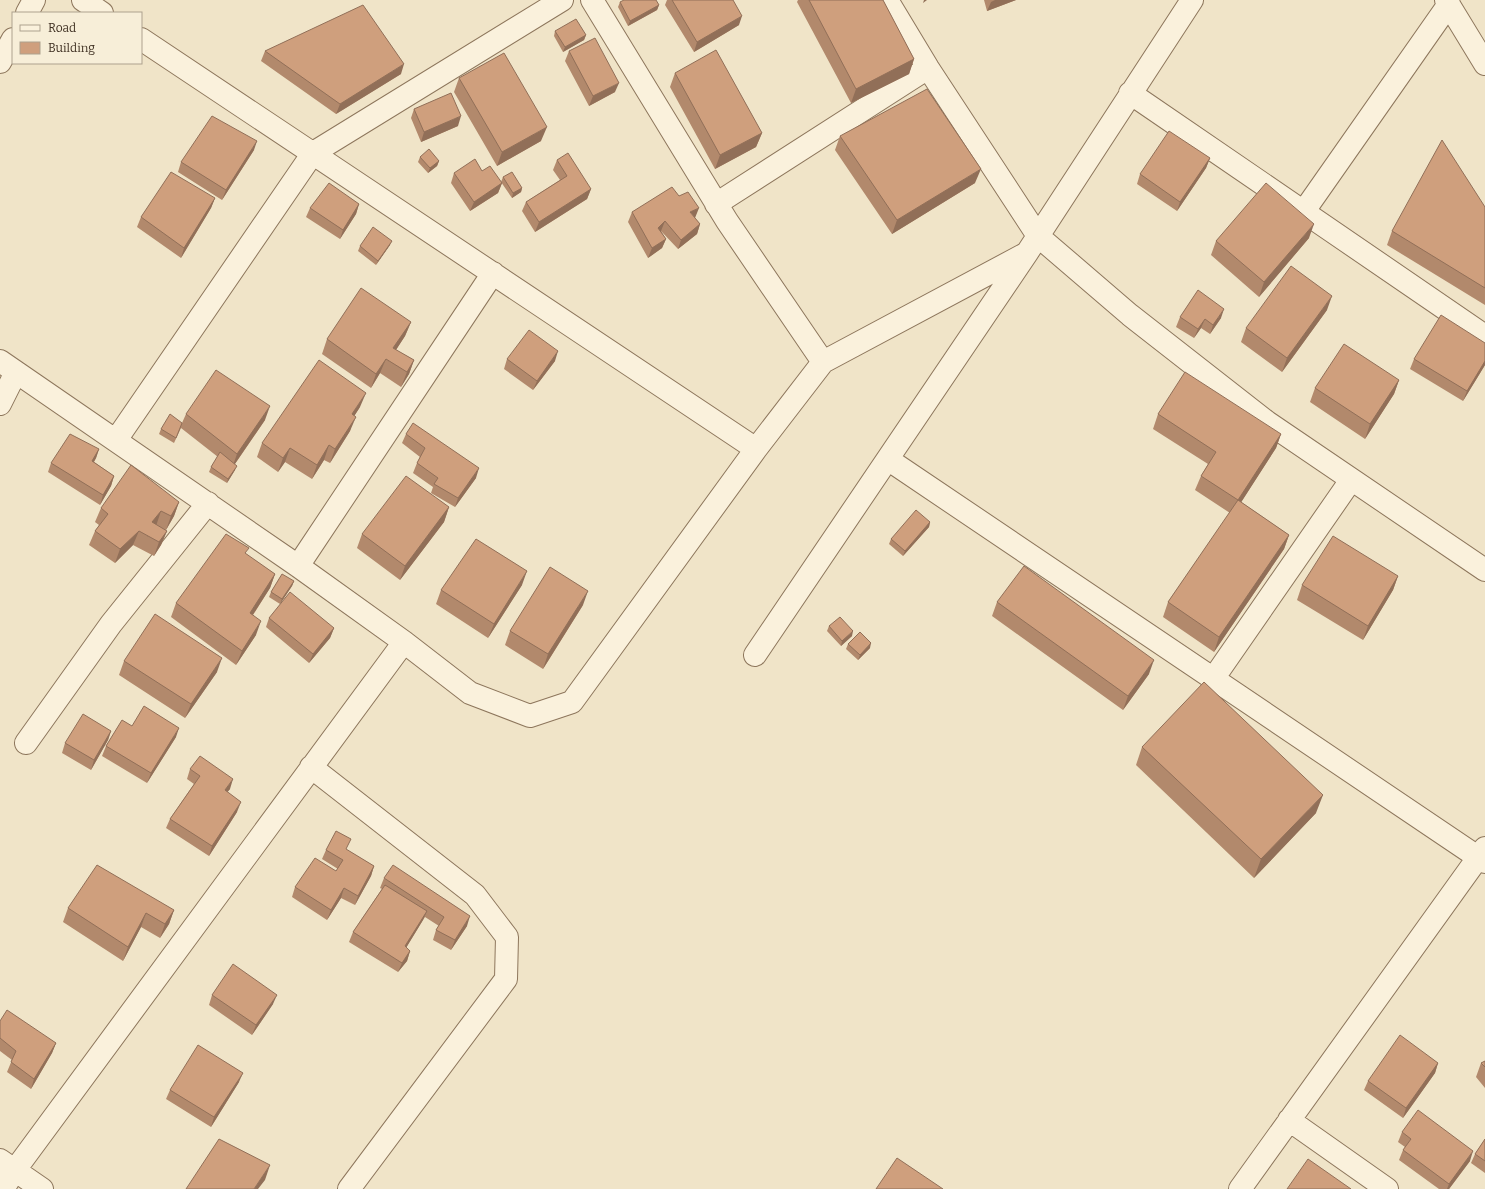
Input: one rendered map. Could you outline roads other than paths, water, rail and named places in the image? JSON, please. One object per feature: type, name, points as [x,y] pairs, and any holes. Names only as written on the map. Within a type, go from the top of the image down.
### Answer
[{"type":"street","points":[[28,12],[34,0]]},
{"type":"street","points":[[83,0],[101,12]]},
{"type":"street","points":[[116,440],[313,153],[562,0]]},
{"type":"street","points":[[592,0],[716,204],[823,362]]},
{"type":"street","points":[[887,0],[1032,244],[1130,315],[1261,417],[1351,480],[1485,570]]},
{"type":"street","points":[[755,655],[889,460],[1192,0]]},
{"type":"street","points":[[1304,211],[1448,2],[1485,64]]},
{"type":"street","points":[[142,40],[756,449]]},
{"type":"street","points":[[0,62],[12,41]]},
{"type":"street","points":[[716,204],[928,68]]},
{"type":"street","points":[[1130,93],[1485,336]]},
{"type":"street","points":[[0,404],[8,367],[298,566],[404,642],[470,693],[530,716],[572,702],[756,449],[823,362],[1032,244]]},
{"type":"street","points":[[298,566],[493,273]]},
{"type":"street","points":[[889,460],[1213,679],[1483,856],[1240,1189]]},
{"type":"street","points":[[1213,679],[1351,480]]},
{"type":"street","points":[[26,743],[111,624],[208,503]]},
{"type":"street","points":[[3,1189],[7,1165],[311,767],[404,642]]},
{"type":"street","points":[[311,767],[476,895],[507,937],[506,979],[349,1189]]},
{"type":"street","points":[[1290,1120],[1387,1189]]},
{"type":"street","points":[[7,1165],[42,1189]]}]
